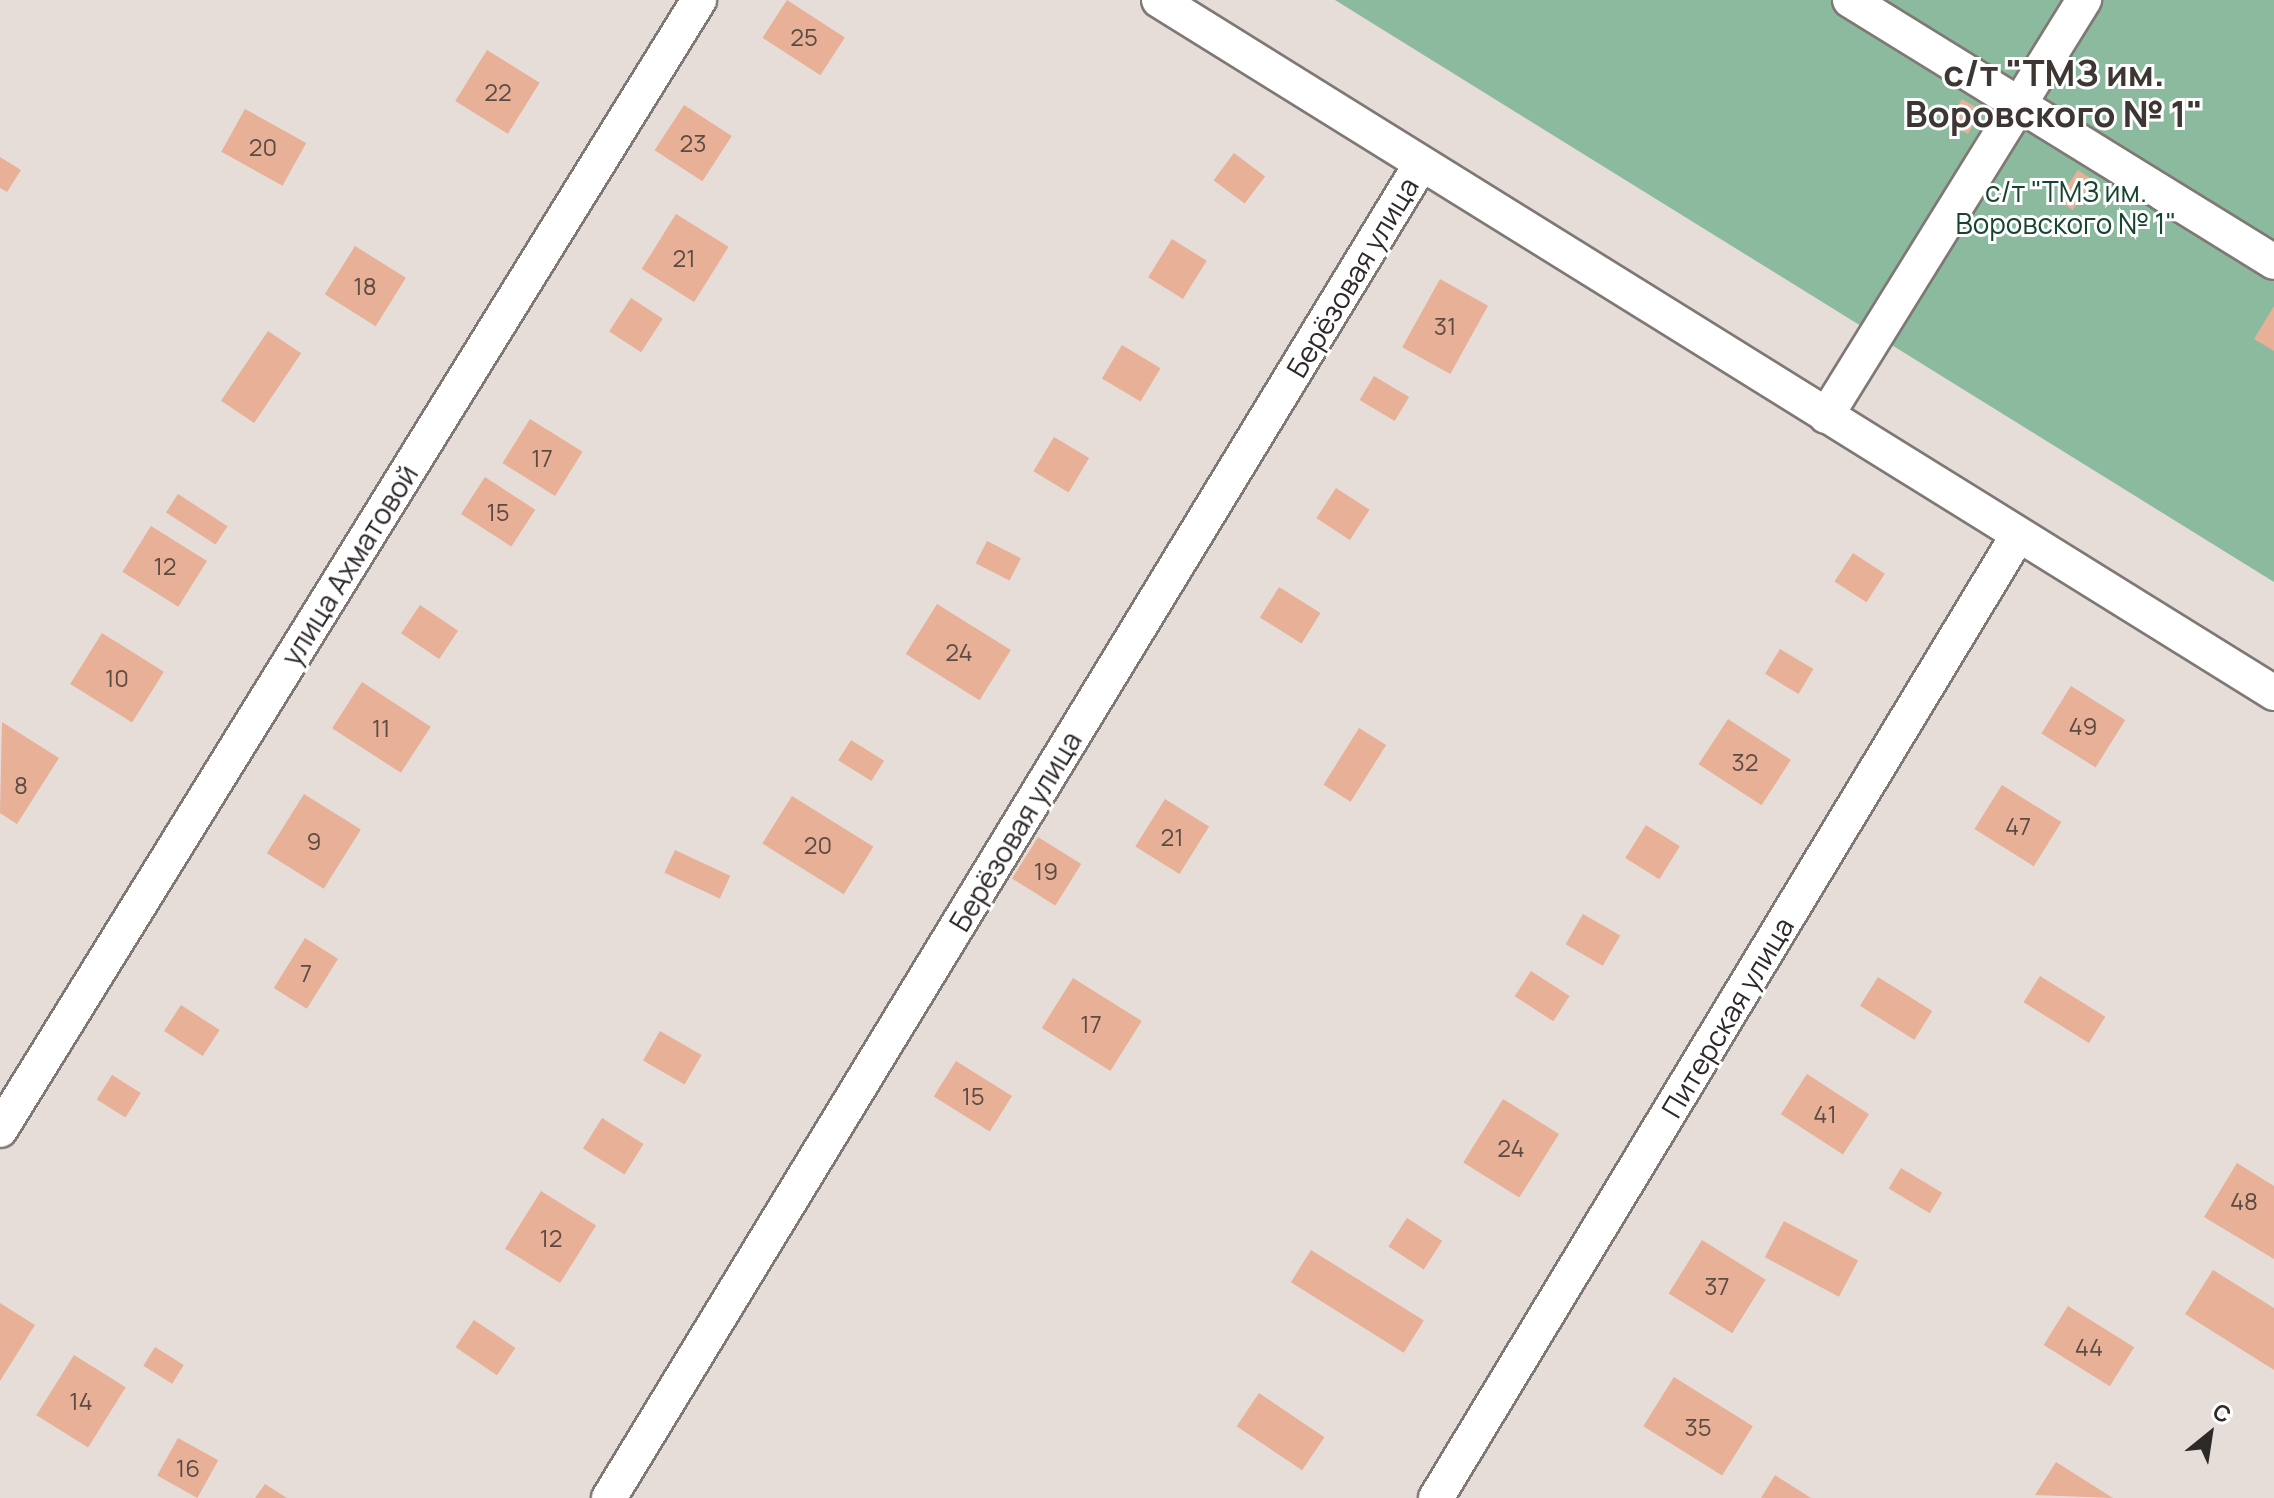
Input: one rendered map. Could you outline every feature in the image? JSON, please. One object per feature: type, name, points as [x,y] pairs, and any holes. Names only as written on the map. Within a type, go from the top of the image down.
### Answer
[{"type":"street","name":"улица Ахматовой","points":[[0,1130],[699,0]]},
{"type":"street","points":[[1159,0],[2274,693]]},
{"type":"street","points":[[1850,0],[2274,262]]},
{"type":"street","points":[[1826,416],[2084,0]]},
{"type":"street","name":"Берёзовая улица","points":[[609,1498],[1421,164]]},
{"type":"street","name":"Питерская улица","points":[[1436,1498],[2018,535]]},
{"type":"green space","name":"с/т \"ТМЗ им. Воровского № 1\"","points":[[1335,0],[2274,0],[2274,582]]},
{"type":"building","points":[[787,0],[845,38],[820,75],[762,38]]},
{"type":"building","points":[[487,50],[540,83],[508,134],[455,101]]},
{"type":"building","points":[[1962,99],[1982,111],[1968,134],[1948,122]]},
{"type":"building","points":[[684,105],[732,136],[702,181],[655,150]]},
{"type":"building","points":[[245,109],[306,143],[282,186],[221,152]]},
{"type":"building","points":[[1234,153],[1265,176],[1245,204],[1214,180]]},
{"type":"building","points":[[0,157],[21,170],[7,192],[0,188]]},
{"type":"building","points":[[2078,170],[2093,180],[2073,210],[2058,200]]},
{"type":"building","points":[[676,214],[729,247],[694,302],[642,269]]},
{"type":"building","points":[[1172,239],[1207,261],[1183,299],[1148,277]]},
{"type":"building","points":[[355,246],[406,278],[376,326],[325,294]]},
{"type":"building","points":[[1440,279],[1488,306],[1450,374],[1402,347]]},
{"type":"building","points":[[631,298],[663,319],[641,352],[609,332]]},
{"type":"building","points":[[2274,306],[2274,351],[2254,339]]},
{"type":"building","points":[[268,331],[301,353],[254,423],[221,401]]},
{"type":"building","points":[[1122,345],[1161,368],[1140,402],[1102,378]]},
{"type":"building","points":[[1374,376],[1409,397],[1395,421],[1360,400]]},
{"type":"building","points":[[530,419],[583,452],[555,496],[502,463]]},
{"type":"building","points":[[1054,437],[1089,458],[1069,492],[1033,471]]},
{"type":"building","points":[[485,477],[535,510],[511,547],[461,514]]},
{"type":"building","points":[[1336,488],[1370,510],[1350,540],[1316,518]]},
{"type":"building","points":[[178,494],[227,526],[215,545],[166,512]]},
{"type":"building","points":[[151,526],[207,561],[178,607],[122,572]]},
{"type":"building","points":[[987,541],[1021,558],[1010,581],[976,563]]},
{"type":"building","points":[[1853,553],[1885,574],[1866,602],[1834,582]]},
{"type":"building","points":[[1279,587],[1321,613],[1301,643],[1260,618]]},
{"type":"building","points":[[937,604],[1011,650],[980,700],[906,654]]},
{"type":"building","points":[[420,605],[458,631],[439,659],[401,633]]},
{"type":"building","points":[[102,633],[164,672],[132,723],[70,684]]},
{"type":"building","points":[[1780,649],[1813,669],[1798,694],[1765,674]]},
{"type":"building","points":[[362,682],[431,727],[401,773],[332,728]]},
{"type":"building","points":[[2071,686],[2125,720],[2096,767],[2041,733]]},
{"type":"building","points":[[1728,719],[1791,760],[1761,805],[1699,764]]},
{"type":"building","points":[[2,722],[59,758],[17,824],[0,813]]},
{"type":"building","points":[[1359,728],[1386,745],[1351,802],[1323,785]]},
{"type":"building","points":[[851,740],[884,761],[871,781],[838,760]]},
{"type":"building","points":[[2002,785],[2061,822],[2034,866],[1974,829]]},
{"type":"building","points":[[304,794],[361,830],[324,889],[267,853]]},
{"type":"building","points":[[792,796],[873,847],[844,894],[762,843]]},
{"type":"building","points":[[1165,799],[1209,827],[1179,874],[1135,846]]},
{"type":"building","points":[[1646,825],[1680,846],[1659,879],[1625,858]]},
{"type":"building","points":[[1038,837],[1081,864],[1055,906],[1012,879]]},
{"type":"building","points":[[675,850],[730,876],[720,898],[664,873]]},
{"type":"building","points":[[1583,914],[1620,936],[1603,966],[1566,944]]},
{"type":"building","points":[[305,938],[338,959],[307,1009],[274,988]]},
{"type":"building","points":[[1531,971],[1570,996],[1553,1021],[1515,996]]},
{"type":"building","points":[[2040,976],[2105,1017],[2089,1043],[2024,1002]]},
{"type":"building","points":[[1878,977],[1932,1011],[1914,1040],[1860,1006]]},
{"type":"building","points":[[1073,978],[1142,1021],[1110,1071],[1042,1028]]},
{"type":"building","points":[[181,1005],[220,1030],[203,1056],[164,1031]]},
{"type":"building","points":[[660,1031],[702,1055],[685,1084],[643,1060]]},
{"type":"building","points":[[956,1061],[1012,1096],[990,1132],[934,1097]]},
{"type":"building","points":[[1807,1074],[1869,1114],[1843,1155],[1781,1114]]},
{"type":"building","points":[[112,1075],[141,1093],[125,1118],[97,1100]]},
{"type":"building","points":[[1503,1099],[1559,1134],[1519,1198],[1463,1163]]},
{"type":"building","points":[[602,1118],[644,1144],[624,1174],[583,1149]]},
{"type":"building","points":[[2237,1163],[2274,1186],[2274,1259],[2204,1217]]},
{"type":"building","points":[[1901,1168],[1942,1193],[1930,1213],[1889,1189]]},
{"type":"building","points":[[541,1191],[596,1225],[560,1283],[505,1249]]},
{"type":"building","points":[[1407,1218],[1442,1241],[1424,1269],[1388,1247]]},
{"type":"building","points":[[1784,1221],[1858,1260],[1839,1297],[1765,1257]]},
{"type":"building","points":[[1702,1240],[1766,1280],[1732,1333],[1669,1293]]},
{"type":"building","points":[[1311,1250],[1424,1320],[1404,1353],[1291,1282]]},
{"type":"building","points":[[2213,1270],[2274,1308],[2274,1370],[2185,1314]]},
{"type":"building","points":[[0,1303],[35,1325],[0,1381]]},
{"type":"building","points":[[2068,1306],[2134,1347],[2110,1386],[2044,1345]]},
{"type":"building","points":[[474,1320],[515,1348],[497,1375],[456,1347]]},
{"type":"building","points":[[155,1347],[184,1365],[172,1384],[143,1366]]},
{"type":"building","points":[[74,1355],[126,1387],[88,1448],[36,1415]]},
{"type":"building","points":[[1674,1377],[1753,1426],[1722,1475],[1643,1426]]},
{"type":"building","points":[[1259,1393],[1324,1437],[1302,1470],[1237,1426]]},
{"type":"building","points":[[178,1438],[218,1460],[197,1498],[157,1476]]},
{"type":"building","points":[[2056,1462],[2113,1498],[2035,1495]]},
{"type":"building","points":[[1775,1475],[1811,1498],[1761,1498]]},
{"type":"building","points":[[265,1484],[287,1498],[255,1498]]},
{"type":"district","name":"с/т \"ТМЗ им. Воровского № 1\"","points":[[2054,92]]}]
